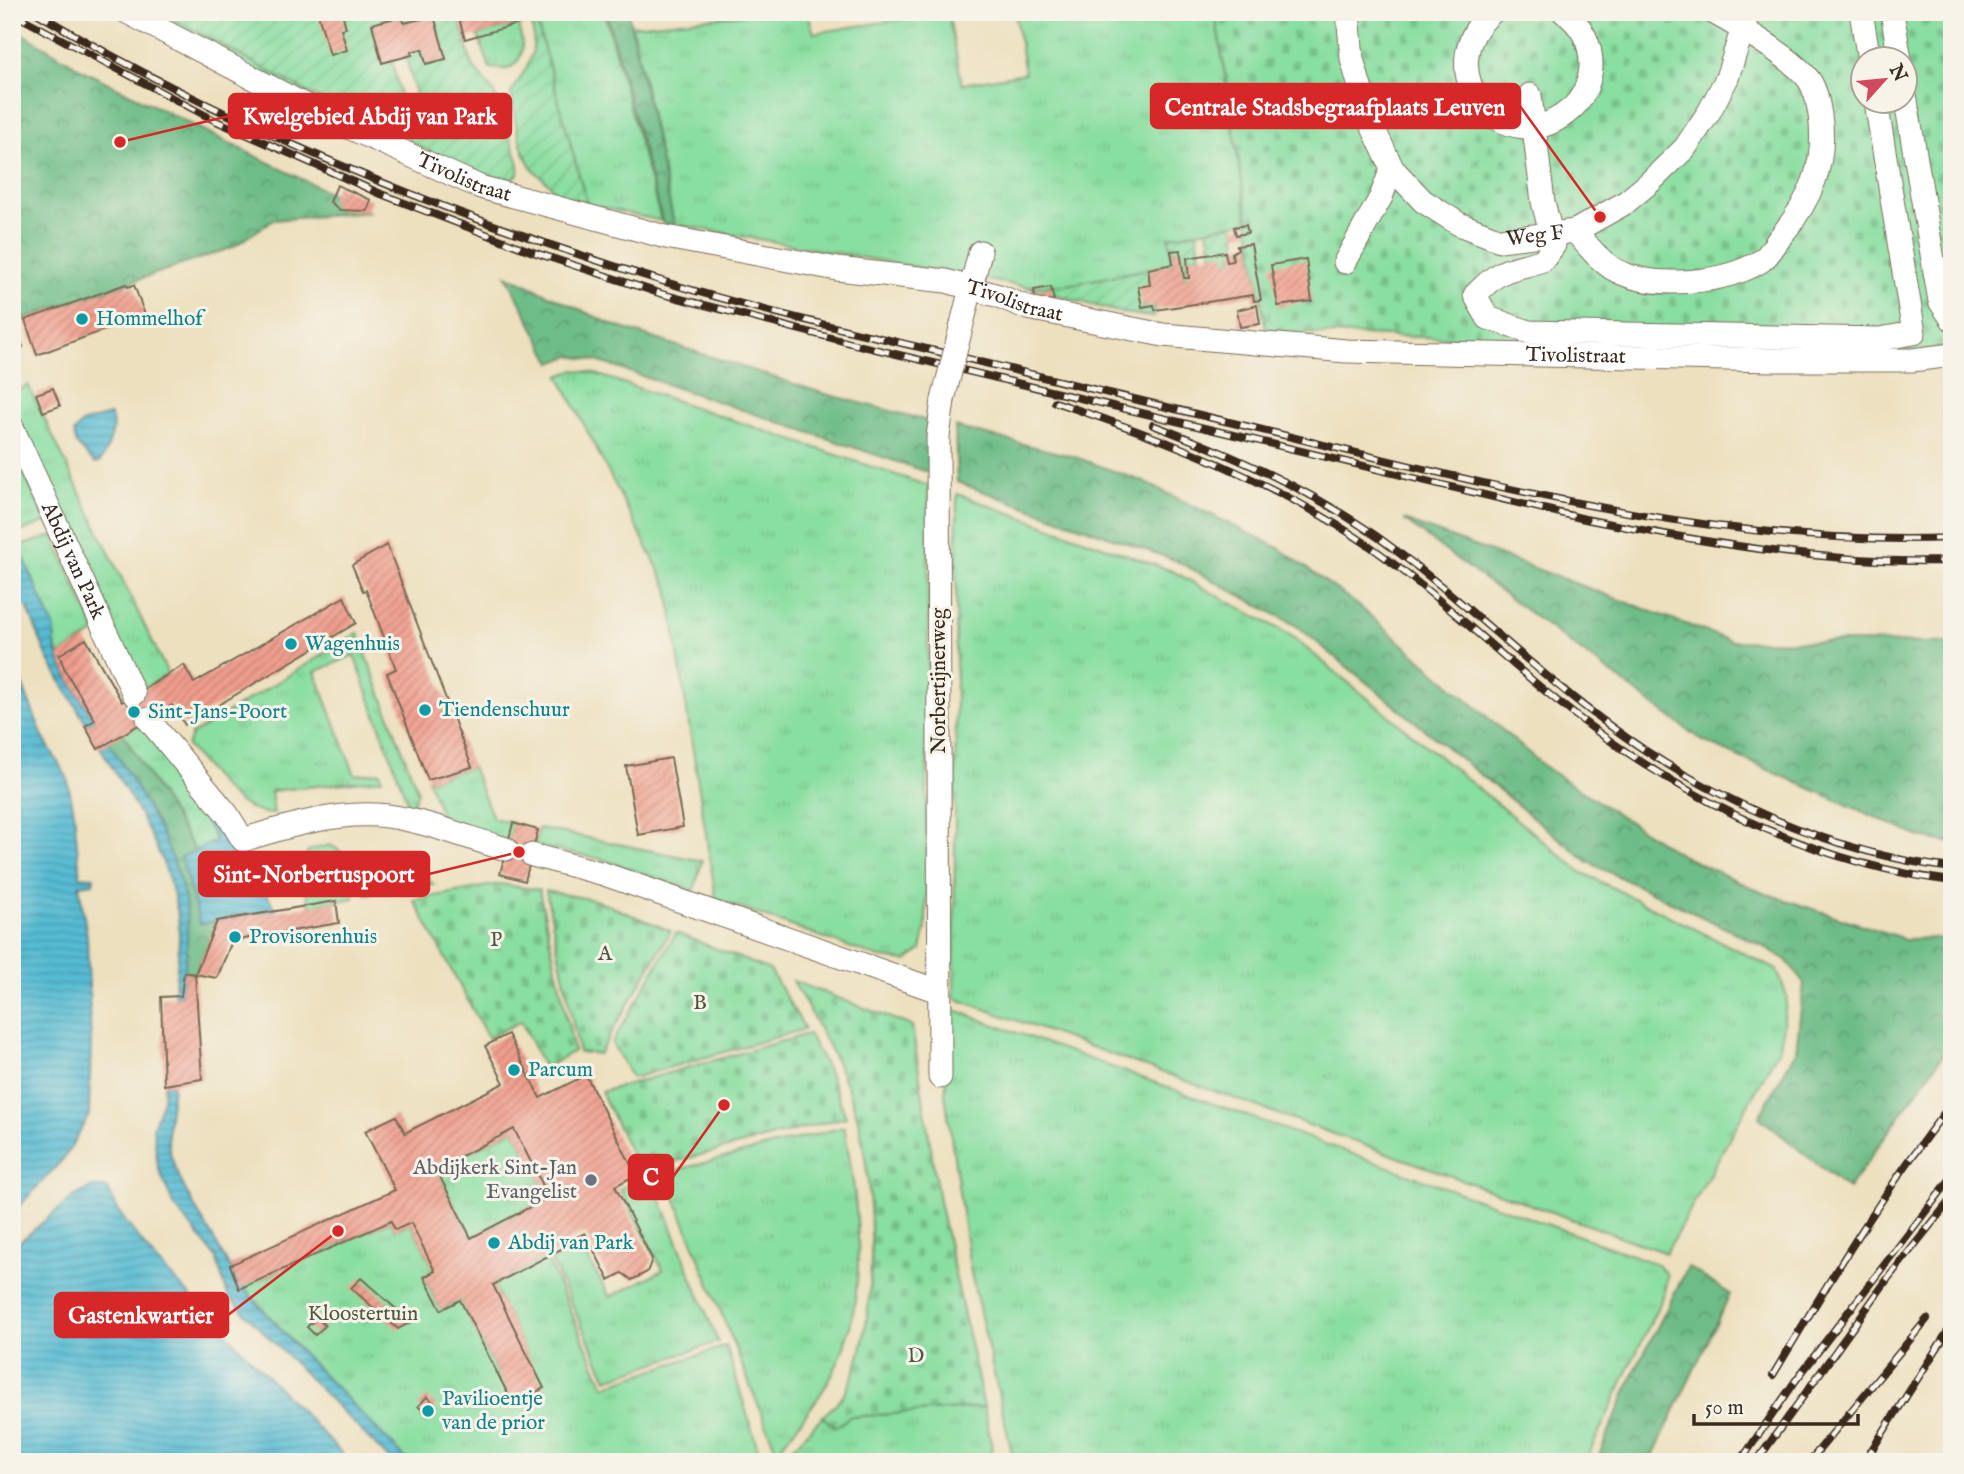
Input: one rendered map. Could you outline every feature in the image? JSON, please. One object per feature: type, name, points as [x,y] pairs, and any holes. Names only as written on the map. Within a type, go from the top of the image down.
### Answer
[{"type":"street","name":"Tivolistraat","points":[[127,12],[333,120],[480,187],[666,237],[837,269],[946,281],[1028,307],[1163,335],[1346,351],[1761,360],[1912,360],[1952,355]]},
{"type":"street","name":"Weg F","points":[[1348,12],[1356,71],[1369,119],[1392,168],[1423,201],[1459,223],[1500,240],[1564,233],[1625,203],[1685,148],[1727,78],[1746,21]]},
{"type":"street","points":[[1492,12],[1472,35],[1466,50],[1468,83],[1478,102],[1493,115],[1515,125],[1532,127],[1563,117],[1580,99],[1590,77],[1588,44],[1581,29],[1564,12]]},
{"type":"street","points":[[1530,95],[1543,202],[1564,233],[1616,271],[1652,282],[1713,278],[1763,260],[1799,216],[1818,176],[1822,132],[1817,98],[1808,79],[1746,21],[1713,12]]},
{"type":"street","points":[[1861,12],[1867,46]]},
{"type":"street","points":[[1892,12],[1898,46]]},
{"type":"street","points":[[1564,233],[1544,260],[1511,267],[1497,274],[1475,295],[1488,318],[1529,332],[1879,339],[1914,332],[1878,116]]},
{"type":"street","points":[[1909,116],[1940,301],[1952,319]]},
{"type":"street","points":[[1345,262],[1381,197],[1392,168]]},
{"type":"street","name":"Norbertijnerweg","points":[[940,1077],[938,437],[943,400],[980,252]]},
{"type":"street","name":"Abdij van Park","points":[[12,427],[134,694]]},
{"type":"street","points":[[148,719],[227,814],[243,840],[278,829],[347,817],[386,816],[506,849]]},
{"type":"street","points":[[531,855],[604,874],[938,991]]},
{"type":"green space","points":[[140,12],[161,12],[327,103],[315,103]]},
{"type":"green space","points":[[161,12],[457,12],[472,65],[495,94],[519,164],[518,174],[513,179],[487,176],[459,166],[408,141],[415,92],[406,57],[412,55],[411,52],[422,49],[426,64],[446,59],[434,16],[404,23],[402,16],[372,25],[382,63],[392,61],[400,95],[394,134],[327,103]]},
{"type":"green space","points":[[529,12],[534,12],[587,204],[557,194],[530,165],[520,139],[511,93],[532,55],[534,36]]},
{"type":"green space","points":[[534,12],[604,12],[661,221],[587,204]]},
{"type":"green space","points":[[606,12],[628,12],[674,224],[663,224]]},
{"type":"green space","points":[[770,12],[807,12],[814,33],[948,12],[962,84],[1025,73],[1015,14],[1215,12],[1248,221],[1169,237],[1173,264],[1067,285],[1027,287],[674,224],[632,26]]},
{"type":"green space","points":[[1215,12],[1952,12],[1952,348],[1912,353],[1266,332]]},
{"type":"green space","points":[[518,24],[522,50],[518,61],[507,69],[490,68],[478,35]]},
{"type":"green space","points":[[12,27],[86,72],[368,212],[273,220],[233,247],[12,323]]},
{"type":"green space","points":[[1234,224],[1238,249],[1232,254],[1233,261],[1227,262],[1212,254],[1208,229]]},
{"type":"green space","points":[[1197,232],[1200,256],[1187,258],[1189,278],[1184,278],[1179,250],[1171,251],[1169,237]]},
{"type":"green space","points":[[1148,269],[1150,285],[1142,307],[1154,305],[1154,317],[1122,313],[1027,287],[1067,285]]},
{"type":"green space","points":[[506,275],[613,325],[822,393],[932,422],[930,473],[594,360],[570,356],[552,363]]},
{"type":"green space","points":[[575,370],[593,373],[929,486],[926,927],[921,950],[907,961],[880,958],[716,899],[668,588],[559,376]]},
{"type":"green space","points":[[28,385],[168,674],[139,691],[12,403],[12,393]]},
{"type":"green space","points":[[955,427],[1075,457],[1144,482],[1279,548],[1359,606],[1546,768],[1681,855],[1761,892],[1905,939],[1952,938],[1952,1042],[1848,1189],[1759,1117],[1796,1051],[1804,983],[1786,960],[1767,948],[1588,862],[1297,626],[1177,561],[957,482]]},
{"type":"green space","points":[[12,445],[46,522],[14,534],[12,530]]},
{"type":"green space","points":[[957,494],[1172,571],[1290,635],[1581,872],[1777,970],[1787,996],[1780,1047],[1666,1253],[954,998]]},
{"type":"green space","points":[[1404,520],[1731,641],[1952,643],[1952,843],[1920,837],[1701,740]]},
{"type":"green space","points":[[53,536],[96,632],[59,655],[19,546]]},
{"type":"green space","points":[[358,633],[418,792],[410,809],[354,655],[315,672],[355,775],[380,772],[382,779],[271,791],[274,814],[260,812],[236,800],[187,746],[191,735]]},
{"type":"green space","points":[[142,723],[176,774],[217,817],[216,841],[195,851],[123,734]]},
{"type":"green space","points":[[123,734],[195,851],[181,858],[200,923],[217,921],[195,974],[184,972],[187,917],[165,842],[109,742]]},
{"type":"green space","points":[[472,767],[493,818],[513,823],[509,841],[444,822],[428,780]]},
{"type":"green space","points":[[539,828],[702,861],[694,891],[601,859],[534,846]]},
{"type":"green space","points":[[329,845],[336,848],[346,859],[354,898],[310,906],[303,878],[303,864],[308,851]]},
{"type":"green space","points":[[395,853],[406,857],[434,885],[366,894],[363,880],[366,862],[376,855]]},
{"type":"green space","name":"P","points":[[499,884],[539,890],[574,1051],[544,1068],[521,1021],[488,1038],[414,900]]},
{"type":"green space","name":"A","points":[[546,891],[595,900],[671,931],[599,1054],[579,1052]]},
{"type":"green space","name":"B","points":[[676,933],[770,970],[805,1029],[632,1078],[612,1043]]},
{"type":"green space","name":"D","points":[[793,981],[912,1026],[939,1201],[984,1407],[849,1417],[836,1427],[822,1417],[847,1389],[858,1362],[865,1329],[871,1254],[868,1178],[863,1144],[851,1098],[829,1047]]},
{"type":"green space","points":[[954,1010],[1657,1264],[1667,1275],[1664,1294],[1585,1462],[1014,1462],[970,1268],[945,1094]]},
{"type":"green space","points":[[808,1034],[827,1068],[846,1117],[639,1171],[601,1092]]},
{"type":"green space","points":[[844,1127],[857,1226],[856,1294],[850,1326],[840,1358],[825,1387],[777,1452],[665,1173]]},
{"type":"green space","points":[[514,1129],[549,1197],[471,1238],[436,1169]]},
{"type":"green space","points":[[650,1173],[718,1342],[607,1379],[551,1260],[580,1245],[610,1297],[663,1270],[620,1189]]},
{"type":"green space","name":"Kloostertuin","points":[[391,1221],[395,1230],[411,1223],[435,1271],[424,1278],[441,1310],[460,1300],[513,1404],[543,1388],[493,1285],[546,1257],[604,1386],[726,1346],[762,1462],[409,1462],[304,1355],[243,1287]]},
{"type":"green space","points":[[1688,1267],[1730,1294],[1650,1462],[1596,1462],[1634,1373]]},
{"type":"green space","points":[[984,1407],[992,1447],[989,1462],[779,1462],[822,1417],[836,1427],[849,1417]]},
{"type":"water","points":[[110,415],[113,425],[111,438],[100,462],[95,463],[76,444],[74,432],[82,423]]},
{"type":"water","points":[[12,530],[55,630],[57,653],[62,665],[95,720],[87,725],[48,659],[12,569]]},
{"type":"water","points":[[12,659],[44,739],[67,777],[74,812],[80,876],[94,877],[93,883],[79,885],[87,936],[91,1044],[89,1115],[65,1157],[12,1214]]},
{"type":"water","points":[[109,742],[157,825],[177,870],[187,915],[181,996],[174,997],[179,932],[172,889],[146,826],[100,747]]},
{"type":"water","points":[[217,817],[276,909],[200,924],[181,857],[216,841],[206,822]]},
{"type":"water","points":[[173,1084],[168,1131],[171,1155],[177,1173],[239,1288],[243,1287],[304,1355],[409,1462],[392,1462],[228,1296],[216,1258],[173,1204],[158,1167],[153,1127],[163,1099],[164,1085]]},
{"type":"water","points":[[93,1187],[108,1189],[120,1214],[154,1258],[350,1462],[12,1462],[12,1248],[73,1197]]},
{"type":"building","points":[[342,12],[346,28],[341,29],[347,50],[330,55],[318,14]]},
{"type":"building","points":[[457,12],[529,12],[532,20],[465,39]]},
{"type":"building","points":[[402,16],[404,23],[434,16],[446,59],[426,64],[422,49],[411,52],[412,55],[382,63],[372,24]]},
{"type":"building","points":[[337,185],[371,200],[367,211],[340,210],[330,202]]},
{"type":"building","points":[[1246,225],[1248,233],[1236,235],[1234,227]]},
{"type":"building","points":[[1251,244],[1261,300],[1254,301],[1253,295],[1155,310],[1154,305],[1142,307],[1138,287],[1150,285],[1148,269],[1173,264],[1171,251],[1180,250],[1184,278],[1189,278],[1187,258],[1225,252],[1227,262],[1233,261],[1232,253],[1238,249],[1237,246]]},
{"type":"building","points":[[1306,259],[1312,301],[1278,306],[1271,265]]},
{"type":"building","name":"Hommelhof","points":[[126,284],[128,287],[134,285],[145,315],[37,355],[25,320]]},
{"type":"building","points":[[1051,287],[1054,301],[1035,298],[1034,290]]},
{"type":"building","points":[[1257,305],[1260,324],[1240,327],[1237,310]]},
{"type":"building","points":[[12,319],[23,347],[12,351]]},
{"type":"building","points":[[53,388],[60,406],[43,412],[36,394]]},
{"type":"building","points":[[387,545],[472,767],[428,780],[387,673],[396,669],[366,590],[363,591],[352,565]]},
{"type":"building","points":[[344,597],[356,623],[185,725],[172,705],[98,749],[85,726],[95,720],[66,672],[59,655],[86,639],[122,702],[184,665],[194,683]]},
{"type":"building","points":[[671,758],[683,827],[638,835],[626,766]]},
{"type":"building","points":[[513,823],[538,830],[525,881],[500,874]]},
{"type":"building","name":"Provisorenhuis","points":[[336,901],[339,923],[232,941],[217,978],[195,974],[217,921]]},
{"type":"building","points":[[184,972],[195,974],[202,1079],[164,1085],[161,997],[181,996]]},
{"type":"building","points":[[508,1034],[540,1098],[586,1075],[636,1175],[615,1186],[652,1259],[647,1272],[632,1280],[622,1273],[609,1280],[585,1233],[567,1242],[569,1245],[493,1285],[544,1388],[513,1404],[460,1300],[441,1310],[424,1277],[435,1271],[411,1223],[395,1230],[391,1221],[239,1289],[230,1265],[395,1190],[365,1131],[396,1116],[405,1133],[504,1083],[485,1046]],"holes":[[[514,1129],[549,1197],[471,1238],[436,1169]]]},
{"type":"building","points":[[361,1278],[411,1322],[398,1329],[351,1288]]},
{"type":"building","points":[[317,1317],[325,1326],[315,1335],[307,1327]]},
{"type":"building","name":"Pavilioentje van de prior","points":[[427,1397],[437,1406],[428,1416],[418,1406]]},
{"type":"waterway","points":[[12,608],[26,602]]},
{"type":"railway","points":[[35,12],[185,94],[341,165],[500,227],[730,301],[1407,465],[1587,505],[1769,532],[1860,538],[1952,538]]},
{"type":"railway","points":[[12,13],[214,120],[381,194],[533,252],[662,294],[858,345],[1585,519],[1767,550],[1859,559],[1952,561]]},
{"type":"railway","points":[[1055,402],[1218,464],[1334,523],[1417,582],[1594,729],[1688,790],[1790,839],[1897,872],[1952,881]]},
{"type":"railway","points":[[1153,425],[1270,474],[1353,520],[1409,560],[1579,703],[1646,751],[1686,775],[1728,798],[1816,835],[1907,861],[1952,868]]},
{"type":"railway","points":[[1773,1375],[1881,1202],[1952,1103]]},
{"type":"railway","points":[[1740,1462],[1796,1380],[1952,1177]]},
{"type":"railway","points":[[1756,1462],[1889,1277],[1952,1198]]},
{"type":"railway","points":[[1809,1462],[1927,1319]]},
{"type":"railway","points":[[1864,1462],[1952,1325]]},
{"type":"place","name":"Kwelgebied Abdij van Park","points":[[120,142]]},
{"type":"place","name":"Centrale Stadsbegraafplaats Leuven","points":[[1600,217]]},
{"type":"place","name":"Hommelhof","points":[[82,319]]},
{"type":"place","name":"Wagenhuis","points":[[291,644]]},
{"type":"place","name":"Tiendenschuur","points":[[425,710]]},
{"type":"place","name":"Sint-Jans-Poort","points":[[134,712]]},
{"type":"place","name":"Sint-Norbertuspoort","points":[[519,852]]},
{"type":"place","name":"Provisorenhuis","points":[[235,937]]},
{"type":"place","name":"Parcum","points":[[514,1070]]},
{"type":"place","name":"C","points":[[724,1105]]},
{"type":"place","name":"Abdijkerk Sint-Jan Evangelist","points":[[591,1180]]},
{"type":"place","name":"Gastenkwartier","points":[[338,1231]]},
{"type":"place","name":"Abdij van Park","points":[[494,1243]]},
{"type":"place","name":"Pavilioentje van de prior","points":[[428,1411]]}]
